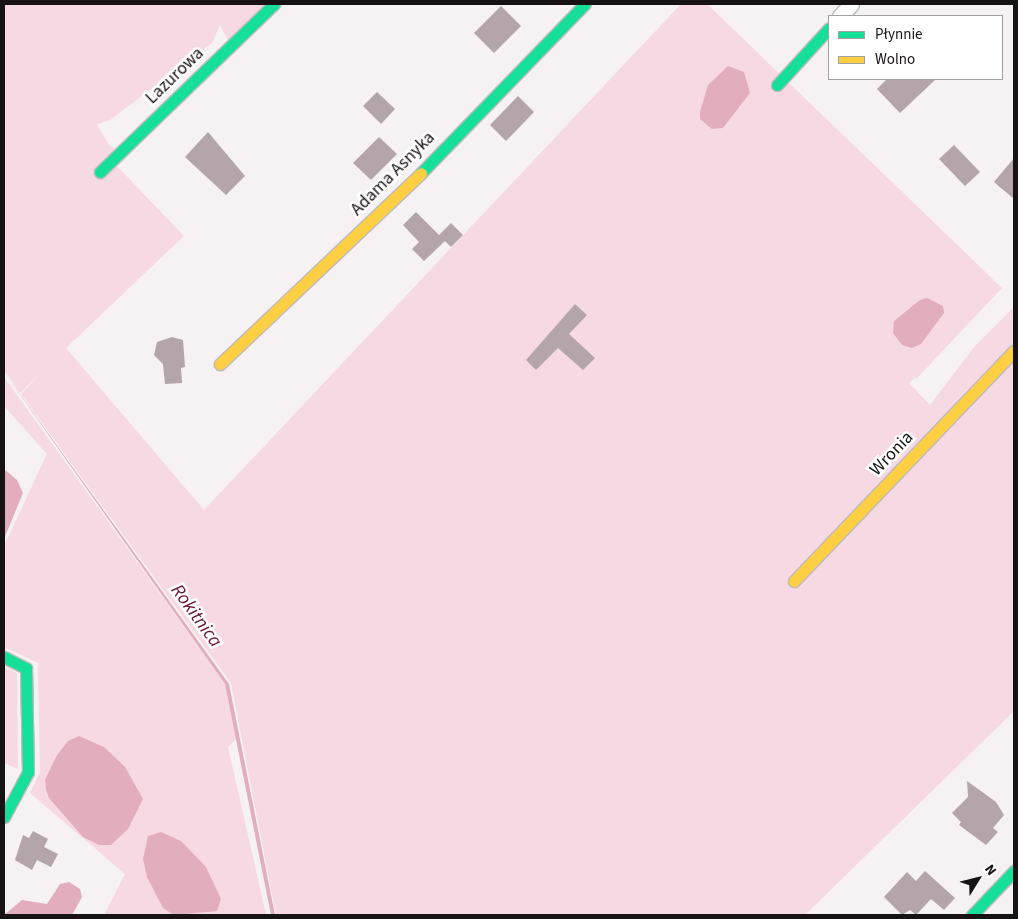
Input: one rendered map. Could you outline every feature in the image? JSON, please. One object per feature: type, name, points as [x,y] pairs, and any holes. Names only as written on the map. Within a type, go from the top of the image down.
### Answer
[{"type":"street","name":"Lazurowa","points":[[100,172],[274,4]]},
{"type":"street","name":"Adama Asnyka","points":[[220,364],[407,188],[585,4]]},
{"type":"street","points":[[841,15],[851,4]]},
{"type":"street","points":[[777,85],[828,29]]},
{"type":"street","name":"Wronia","points":[[794,581],[1014,351]]},
{"type":"street","points":[[4,657],[26,668],[28,772],[4,817]]},
{"type":"street","points":[[972,915],[1014,871]]},
{"type":"shaded area","points":[[4,4],[274,4],[231,46],[220,25],[212,43],[110,120],[97,124],[109,145],[121,154],[113,162],[184,236],[66,348],[204,510],[681,4],[707,4],[1002,288],[916,379],[911,375],[914,378],[909,383],[930,405],[975,346],[1014,307],[1014,711],[805,915],[276,915],[231,683],[21,394],[41,373],[20,393],[4,370]]},
{"type":"shaded area","points":[[728,66],[744,72],[750,93],[723,128],[712,129],[700,119],[700,112],[708,85]]},
{"type":"shaded area","points":[[927,298],[943,306],[944,313],[921,344],[912,348],[902,345],[893,333],[894,321],[920,300]]},
{"type":"shaded area","points":[[4,372],[229,684],[275,915],[271,915],[225,684]]},
{"type":"shaded area","points":[[4,377],[225,684],[236,739],[228,747],[266,915],[104,915],[125,874],[30,793],[40,772],[38,663],[4,647],[4,546],[47,454],[4,406]]},
{"type":"shaded area","points":[[4,469],[17,480],[23,493],[4,539]]},
{"type":"shaded area","points":[[4,667],[17,673],[18,769],[4,763]]},
{"type":"shaded area","points":[[79,736],[104,747],[125,767],[143,799],[128,829],[111,845],[99,845],[83,837],[49,798],[46,789],[45,780],[57,755],[68,741]]},
{"type":"shaded area","points":[[161,832],[181,841],[206,867],[221,899],[217,911],[174,915],[163,908],[147,877],[143,859],[148,836]]},
{"type":"shaded area","points":[[69,882],[80,889],[82,897],[72,915],[4,915],[22,900],[47,904],[60,884]]},
{"type":"building","points":[[501,6],[521,26],[494,53],[474,33]]},
{"type":"building","points":[[886,80],[935,80],[900,113],[877,89]]},
{"type":"building","points":[[377,92],[395,109],[381,124],[363,106]]},
{"type":"building","points":[[518,96],[534,112],[506,141],[490,125]]},
{"type":"building","points":[[208,132],[245,176],[226,195],[185,157]]},
{"type":"building","points":[[379,137],[397,154],[371,180],[353,163]]},
{"type":"building","points":[[954,145],[980,172],[965,186],[939,159]]},
{"type":"building","points":[[1014,158],[1014,199],[994,182]]},
{"type":"building","points":[[416,212],[439,235],[451,223],[463,235],[451,247],[445,241],[424,261],[412,249],[419,242],[403,225]]},
{"type":"building","points":[[575,304],[587,315],[569,334],[595,358],[583,370],[558,348],[536,370],[526,360]]},
{"type":"building","points":[[172,337],[183,340],[185,367],[181,368],[182,383],[165,384],[163,364],[154,355],[157,342]]},
{"type":"building","points":[[967,781],[996,802],[1004,815],[993,828],[998,832],[986,845],[959,825],[961,822],[952,813],[968,797]]},
{"type":"building","points":[[33,831],[48,839],[44,847],[58,854],[51,867],[37,860],[32,870],[15,860],[23,835],[29,838]]},
{"type":"building","points":[[925,871],[955,898],[944,910],[931,899],[916,915],[910,910],[902,915],[884,897],[907,872],[916,881]]},
{"type":"traffic: fast","points":[[100,172],[274,4]]},
{"type":"traffic: fast","points":[[421,173],[585,4]]},
{"type":"traffic: fast","points":[[777,85],[828,29]]},
{"type":"traffic: fast","points":[[4,657],[26,668],[28,772],[4,817]]},
{"type":"traffic: fast","points":[[972,915],[1014,871]]},
{"type":"traffic: slow","points":[[220,364],[421,173]]},
{"type":"traffic: slow","points":[[794,581],[1014,351]]},
{"type":"water label","name":"Rokitnica","points":[[196,616]]}]
